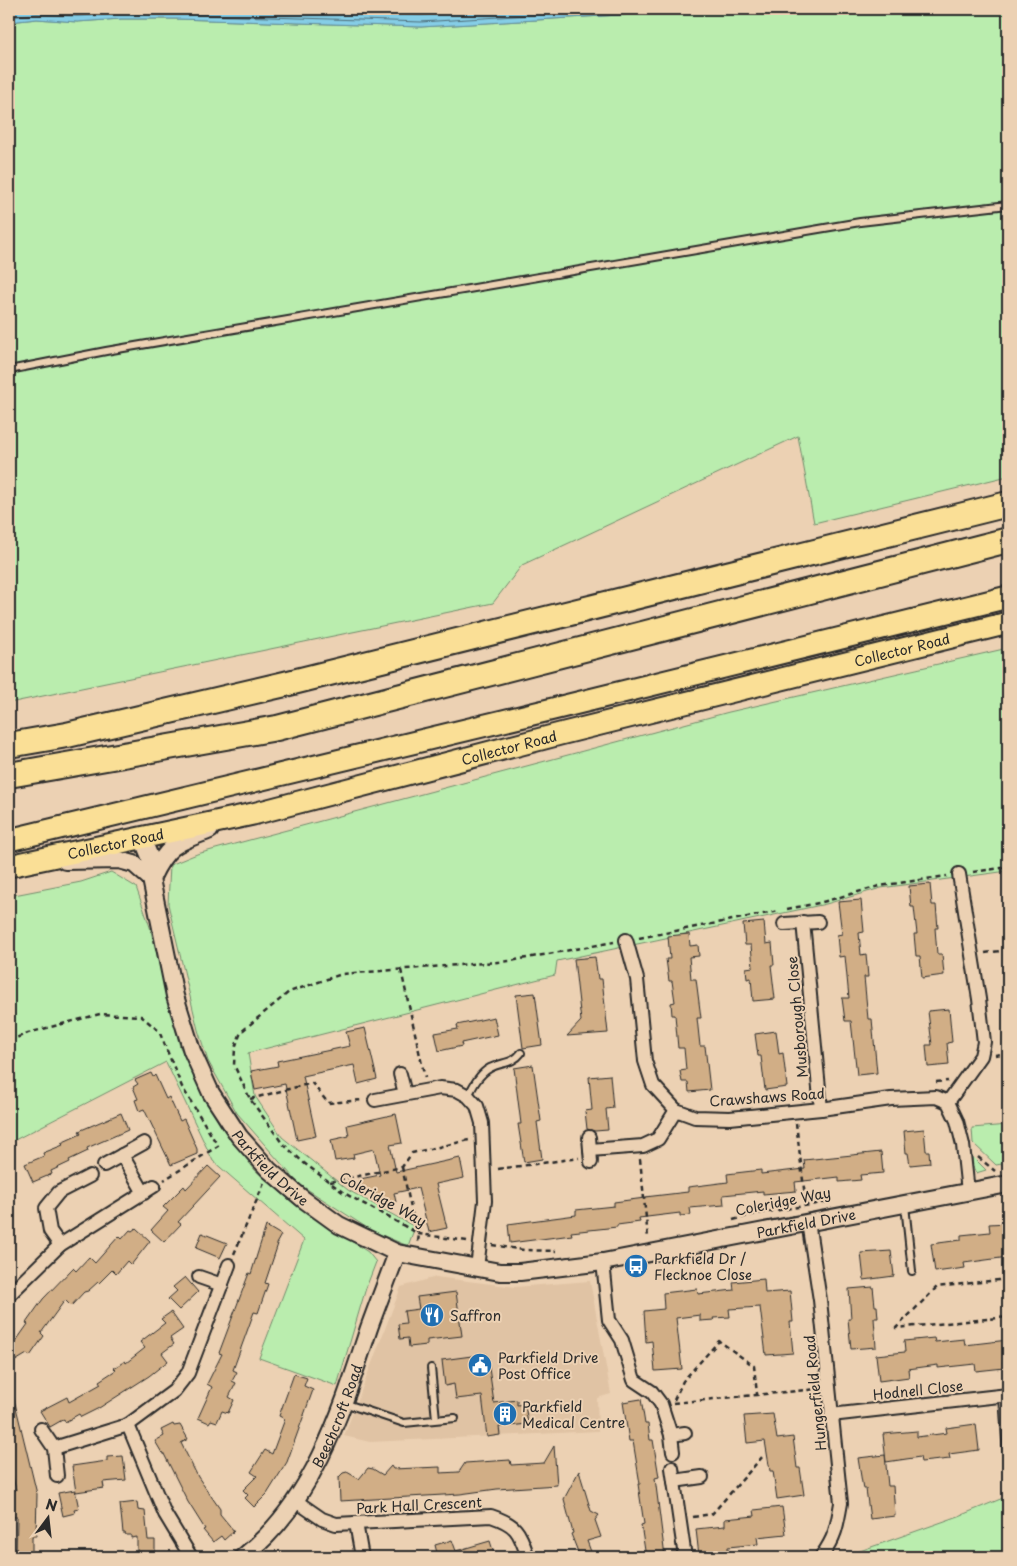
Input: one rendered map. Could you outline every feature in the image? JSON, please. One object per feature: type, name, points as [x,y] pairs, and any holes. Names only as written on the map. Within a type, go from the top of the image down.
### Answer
[{"type":"highway","points":[[9,745],[67,736],[285,684],[1008,504]]},
{"type":"highway","points":[[9,775],[277,728],[1008,540]]},
{"type":"highway","name":"Collector Road","points":[[9,840],[543,712],[1008,597]]},
{"type":"highway","name":"Collector Road","points":[[18,864],[253,814],[560,734],[1008,623]]},
{"type":"highway","points":[[9,853],[118,830],[142,838]]},
{"type":"street","points":[[18,864],[119,860],[134,864],[152,879],[160,861],[174,844],[253,814]]},
{"type":"street","name":"Parkfield Drive","points":[[142,838],[150,857],[152,879],[175,996],[192,1051],[211,1093],[234,1128],[269,1170],[303,1199],[339,1225],[397,1253],[500,1272],[520,1272],[603,1262],[905,1204],[1005,1177]]},
{"type":"street","points":[[959,874],[984,1042],[981,1056],[948,1102],[957,1121],[963,1144],[967,1186]]},
{"type":"street","name":"Musborough Close","points":[[803,922],[821,1110]]},
{"type":"street","points":[[784,924],[818,922]]},
{"type":"street","points":[[589,1137],[590,1156],[638,1147],[658,1139],[676,1110],[653,1085],[645,1061],[637,979],[626,940]]},
{"type":"street","points":[[400,1074],[406,1094]]},
{"type":"street","points":[[375,1100],[440,1088],[457,1090],[468,1096],[477,1106],[482,1123],[485,1202],[477,1268]]},
{"type":"street","name":"Crawshaws Road","points":[[676,1110],[696,1116],[730,1118],[821,1110],[891,1099],[936,1096],[948,1102]]},
{"type":"street","points":[[104,1164],[144,1143]]},
{"type":"street","points":[[9,1295],[60,1245],[149,1190],[122,1155]]},
{"type":"street","points":[[60,1245],[50,1231],[46,1208],[59,1192],[90,1176]]},
{"type":"street","name":"Hungerfield Road","points":[[808,1222],[820,1300],[841,1503],[836,1531],[821,1557]]},
{"type":"street","name":"Beechcroft Road","points":[[243,1557],[257,1546],[296,1502],[336,1424],[397,1253]]},
{"type":"street","points":[[603,1262],[609,1320],[622,1340],[634,1380],[667,1403],[673,1452]]},
{"type":"street","points":[[54,1448],[128,1425],[174,1391],[188,1373],[229,1265]]},
{"type":"street","points":[[199,1277],[222,1285]]},
{"type":"street","name":"Hodnell Close","points":[[831,1415],[1006,1396]]},
{"type":"street","points":[[128,1425],[164,1514],[191,1557]]},
{"type":"street","points":[[41,1429],[54,1448],[57,1476]]},
{"type":"street","points":[[671,1435],[685,1433]]},
{"type":"street","points":[[685,1557],[673,1474],[702,1477]]},
{"type":"street","name":"Park Hall Crescent","points":[[296,1502],[322,1519],[336,1524],[491,1516],[508,1521],[519,1533],[528,1557]]},
{"type":"street","points":[[356,1523],[362,1557]]},
{"type":"lane","points":[[9,370],[106,351],[860,222],[1008,205]]},
{"type":"lane","points":[[468,1096],[475,1082],[490,1068],[513,1060],[521,1053]]},
{"type":"lane","points":[[905,1204],[912,1271]]},
{"type":"lane","points":[[431,1368],[436,1418]]},
{"type":"lane","points":[[1006,1396],[1008,1470]]},
{"type":"lane","points":[[344,1403],[404,1423],[436,1418],[455,1418]]},
{"type":"path","name":"Coleridge Way","points":[[564,1252],[524,1250],[419,1234],[344,1192],[304,1163],[282,1143],[250,1099],[234,1065],[235,1048],[242,1032],[289,992],[342,974],[510,961],[819,903],[879,886],[1008,867]]},
{"type":"path","points":[[971,954],[1008,950]]},
{"type":"path","points":[[402,970],[428,1090]]},
{"type":"path","points":[[9,1041],[28,1033],[100,1014],[141,1016],[159,1031],[182,1087],[218,1146],[149,1190]]},
{"type":"path","points":[[250,1099],[312,1083],[328,1103],[375,1100]]},
{"type":"path","points":[[794,1112],[808,1222]]},
{"type":"path","points":[[330,1182],[402,1167],[412,1153],[482,1136]]},
{"type":"path","points":[[638,1147],[649,1239],[640,1241]]},
{"type":"path","points":[[484,1171],[590,1156]]},
{"type":"path","points":[[402,1167],[415,1227],[419,1234],[415,1257]]},
{"type":"path","points":[[229,1265],[269,1170]]},
{"type":"path","points":[[967,1186],[1005,1177]]},
{"type":"path","name":"Coleridge Way","points":[[731,1221],[755,1214],[834,1201]]},
{"type":"path","points":[[1008,1279],[937,1287],[896,1328],[1008,1317]]},
{"type":"path","points":[[667,1403],[683,1381],[719,1341],[754,1366],[758,1394]]},
{"type":"path","points":[[667,1403],[829,1388]]},
{"type":"path","points":[[680,1519],[712,1514],[763,1456]]},
{"type":"shaded area","points":[[436,1277],[515,1287],[590,1281],[611,1394],[597,1398],[598,1431],[370,1442],[344,1436],[401,1287]]},
{"type":"green space","points":[[718,9],[1008,9],[1008,476],[814,523],[798,436],[522,565],[493,603],[9,703],[9,22],[37,19],[77,22],[121,19],[177,19],[421,27]]},
{"type":"green space","points":[[1008,648],[1008,871],[881,888],[826,904],[557,961],[555,975],[248,1053],[255,1096],[282,1137],[348,1190],[415,1227],[408,1246],[372,1231],[299,1184],[237,1113],[208,1061],[198,1030],[168,904],[170,865],[197,854],[729,712]]},
{"type":"green space","points":[[111,872],[136,887],[150,927],[180,1047],[220,1125],[255,1170],[293,1203],[368,1252],[376,1262],[366,1288],[337,1386],[259,1358],[304,1240],[213,1161],[166,1062],[9,1143],[9,896],[81,882]]},
{"type":"green space","points":[[1008,1125],[1008,1163],[996,1165],[973,1143],[972,1128]]},
{"type":"green space","points":[[972,1156],[986,1170],[976,1173],[973,1167]]},
{"type":"green space","points":[[1008,1496],[1008,1557],[843,1557],[959,1516]]},
{"type":"water","points":[[9,9],[718,9],[421,27],[177,19],[121,19],[77,22],[37,19],[9,22]]},
{"type":"building","points":[[930,884],[932,905],[936,905],[938,928],[935,928],[937,954],[942,954],[944,975],[922,978],[920,956],[916,956],[914,934],[917,934],[909,886]]},
{"type":"building","points":[[861,900],[864,932],[859,933],[861,955],[866,954],[868,977],[864,977],[868,1019],[872,1019],[877,1073],[857,1075],[851,1021],[845,1021],[842,998],[849,998],[845,956],[839,957],[837,935],[842,934],[838,902]]},
{"type":"building","points":[[764,922],[766,944],[772,943],[774,965],[771,965],[775,999],[753,1001],[751,978],[747,979],[746,968],[753,967],[751,945],[745,945],[743,924]]},
{"type":"building","points":[[689,934],[690,946],[698,945],[699,956],[689,957],[691,979],[696,979],[701,1018],[697,1018],[700,1046],[705,1046],[710,1090],[689,1092],[688,1082],[682,1082],[680,1071],[686,1070],[684,1048],[678,1048],[675,1015],[672,1015],[671,1003],[675,1002],[672,981],[669,981],[666,959],[670,959],[668,936]]},
{"type":"building","points":[[595,957],[598,979],[602,979],[608,1033],[567,1036],[581,1021],[574,959]]},
{"type":"building","points":[[535,993],[542,1045],[523,1048],[516,995]]},
{"type":"building","points":[[949,1009],[952,1042],[947,1043],[949,1065],[928,1067],[926,1045],[932,1045],[928,1011]]},
{"type":"building","points":[[494,1017],[498,1035],[461,1043],[462,1046],[439,1051],[435,1033],[458,1029],[457,1025]]},
{"type":"building","points":[[365,1028],[377,1079],[358,1084],[354,1065],[303,1076],[316,1136],[297,1140],[285,1084],[255,1090],[251,1071],[278,1066],[277,1061],[350,1046],[346,1032]]},
{"type":"building","points":[[776,1031],[779,1054],[783,1053],[787,1087],[765,1090],[761,1056],[758,1056],[755,1034]]},
{"type":"building","points":[[533,1065],[541,1121],[537,1122],[542,1159],[524,1162],[518,1124],[521,1124],[514,1068]]},
{"type":"building","points":[[151,1073],[153,1077],[155,1075],[166,1099],[169,1097],[180,1121],[184,1119],[197,1149],[197,1154],[171,1165],[144,1109],[139,1111],[135,1100],[138,1099],[133,1087],[138,1084],[135,1080]]},
{"type":"building","points":[[610,1075],[613,1108],[606,1109],[608,1130],[595,1131],[587,1129],[585,1111],[592,1110],[589,1077]]},
{"type":"building","points":[[121,1113],[128,1130],[87,1148],[88,1151],[51,1171],[52,1174],[33,1182],[25,1164],[44,1156],[43,1153],[63,1145],[61,1143],[81,1134],[79,1131]]},
{"type":"building","points":[[396,1114],[402,1143],[390,1145],[396,1172],[460,1158],[464,1178],[436,1184],[447,1228],[429,1232],[418,1188],[394,1193],[396,1202],[385,1204],[384,1199],[377,1201],[375,1191],[363,1194],[360,1179],[380,1175],[374,1149],[353,1154],[354,1158],[335,1161],[331,1140],[349,1136],[347,1125]]},
{"type":"building","points":[[924,1129],[926,1151],[929,1151],[930,1163],[910,1165],[908,1153],[906,1153],[904,1131]]},
{"type":"building","points":[[881,1152],[883,1173],[860,1175],[861,1180],[839,1182],[839,1177],[795,1182],[796,1191],[763,1194],[763,1191],[723,1195],[724,1205],[690,1208],[691,1215],[680,1216],[680,1213],[639,1218],[640,1222],[617,1225],[617,1227],[571,1232],[572,1235],[510,1243],[508,1224],[576,1215],[576,1210],[614,1206],[614,1202],[688,1192],[688,1187],[728,1182],[727,1174],[761,1170],[761,1174],[805,1169],[804,1160]]},
{"type":"building","points":[[208,1166],[220,1177],[178,1222],[181,1224],[164,1242],[151,1230],[168,1211],[163,1207],[184,1186],[186,1189]]},
{"type":"building","points":[[1008,1223],[1008,1257],[964,1263],[965,1268],[935,1272],[931,1244],[961,1240],[961,1235],[990,1232],[989,1224]]},
{"type":"building","points":[[266,1226],[281,1235],[276,1244],[278,1244],[265,1283],[268,1284],[258,1313],[254,1312],[233,1370],[237,1372],[232,1381],[236,1383],[229,1397],[234,1400],[228,1413],[222,1411],[217,1422],[211,1420],[209,1423],[198,1418],[212,1387],[207,1384],[222,1354],[219,1353],[249,1273],[251,1274]]},
{"type":"building","points":[[136,1228],[150,1241],[131,1265],[127,1261],[116,1274],[112,1270],[99,1283],[84,1292],[71,1306],[65,1300],[41,1333],[44,1336],[30,1356],[27,1354],[12,1363],[9,1351],[43,1299],[73,1268],[76,1271],[89,1257],[95,1263],[119,1236],[122,1239],[130,1230],[132,1231]]},
{"type":"building","points":[[202,1233],[227,1243],[220,1258],[196,1248]]},
{"type":"building","points":[[891,1251],[894,1276],[864,1280],[861,1253]]},
{"type":"building","points":[[185,1277],[198,1292],[179,1310],[168,1299],[177,1291],[173,1287]]},
{"type":"building","points":[[764,1279],[765,1293],[790,1291],[793,1353],[766,1355],[760,1307],[729,1309],[730,1317],[713,1318],[714,1320],[700,1321],[700,1315],[676,1318],[682,1369],[655,1371],[652,1341],[646,1342],[644,1311],[664,1309],[663,1293],[697,1289],[698,1294],[734,1290],[733,1282]]},
{"type":"building","points":[[873,1287],[878,1318],[874,1318],[876,1347],[851,1349],[848,1319],[851,1319],[849,1289]]},
{"type":"building","name":"Saffron","points":[[456,1292],[462,1336],[427,1340],[427,1345],[409,1347],[408,1338],[400,1339],[398,1324],[406,1323],[404,1311],[419,1309],[417,1297]]},
{"type":"building","points":[[171,1312],[183,1329],[170,1338],[174,1344],[162,1353],[168,1361],[149,1376],[99,1408],[81,1417],[79,1414],[65,1422],[64,1419],[50,1427],[40,1411],[67,1397],[69,1402],[101,1384],[99,1381],[116,1370],[114,1368],[125,1361],[126,1363],[145,1348],[140,1342],[165,1323],[161,1319]]},
{"type":"building","points":[[934,1338],[935,1342],[964,1339],[965,1345],[1008,1340],[1008,1362],[1003,1362],[1004,1368],[976,1371],[975,1364],[938,1368],[938,1365],[908,1369],[909,1377],[879,1381],[876,1355],[905,1352],[904,1341]]},
{"type":"building","points":[[487,1354],[494,1403],[517,1400],[517,1405],[525,1404],[528,1424],[499,1427],[500,1435],[487,1437],[482,1396],[456,1399],[454,1384],[445,1386],[442,1360]]},
{"type":"building","points":[[294,1374],[307,1378],[304,1386],[313,1390],[287,1462],[267,1494],[254,1507],[245,1498],[248,1495],[243,1490],[257,1476],[251,1472],[265,1450],[272,1454],[285,1419],[279,1416]]},
{"type":"building","points":[[13,1395],[37,1494],[36,1536],[32,1536],[32,1557],[16,1557],[17,1517],[13,1517],[13,1491],[16,1490],[9,1460],[9,1396]]},
{"type":"building","points":[[641,1399],[645,1424],[648,1424],[650,1440],[653,1440],[659,1477],[655,1478],[665,1557],[646,1557],[641,1525],[644,1524],[638,1484],[640,1484],[633,1441],[629,1441],[623,1402]]},
{"type":"building","points":[[773,1414],[777,1439],[793,1437],[797,1468],[800,1468],[804,1495],[777,1499],[773,1471],[770,1471],[765,1441],[747,1443],[744,1416]]},
{"type":"building","points":[[173,1424],[174,1426],[180,1425],[188,1439],[181,1443],[198,1477],[220,1509],[220,1514],[234,1531],[224,1540],[221,1536],[213,1542],[203,1530],[205,1529],[188,1502],[163,1452],[155,1441],[164,1436],[161,1430]]},
{"type":"building","points":[[976,1424],[979,1450],[949,1454],[950,1459],[921,1462],[920,1457],[886,1462],[883,1434],[917,1431],[917,1437],[947,1433],[946,1428]]},
{"type":"building","points":[[554,1446],[557,1485],[497,1489],[460,1494],[340,1501],[339,1477],[343,1473],[347,1472],[359,1479],[368,1468],[383,1475],[391,1466],[393,1469],[440,1467],[440,1473],[459,1472],[465,1463],[510,1460],[511,1465],[544,1463]]},
{"type":"building","points":[[885,1455],[888,1486],[893,1486],[895,1516],[870,1519],[866,1489],[863,1489],[858,1458]]},
{"type":"building","points":[[123,1456],[126,1480],[103,1482],[104,1488],[76,1492],[72,1466],[107,1461],[107,1457]]},
{"type":"building","points":[[579,1471],[591,1511],[599,1515],[595,1520],[601,1537],[587,1541],[593,1557],[580,1557],[571,1534],[573,1533],[564,1499]]},
{"type":"building","points":[[75,1490],[79,1509],[74,1510],[75,1513],[63,1516],[58,1493]]},
{"type":"building","points":[[137,1502],[138,1510],[145,1511],[148,1540],[155,1540],[155,1555],[143,1555],[143,1552],[137,1552],[137,1537],[131,1538],[131,1535],[123,1533],[120,1504]]},
{"type":"building","points":[[782,1507],[786,1534],[757,1537],[758,1544],[728,1547],[728,1553],[699,1556],[696,1529],[725,1526],[725,1519],[755,1516],[754,1510]]},
{"type":"building","points":[[452,1540],[456,1551],[490,1541],[495,1557],[445,1557],[445,1554],[438,1557],[435,1545]]},
{"type":"place","name":"Parkfield Dr / Flecknoe Close","points":[[636,1266]]},
{"type":"place","name":"Saffron","points":[[432,1315]]},
{"type":"place","name":"Parkfield Drive Post Office","points":[[480,1365]]},
{"type":"place","name":"Parkfield Medical Centre","points":[[505,1414]]}]
